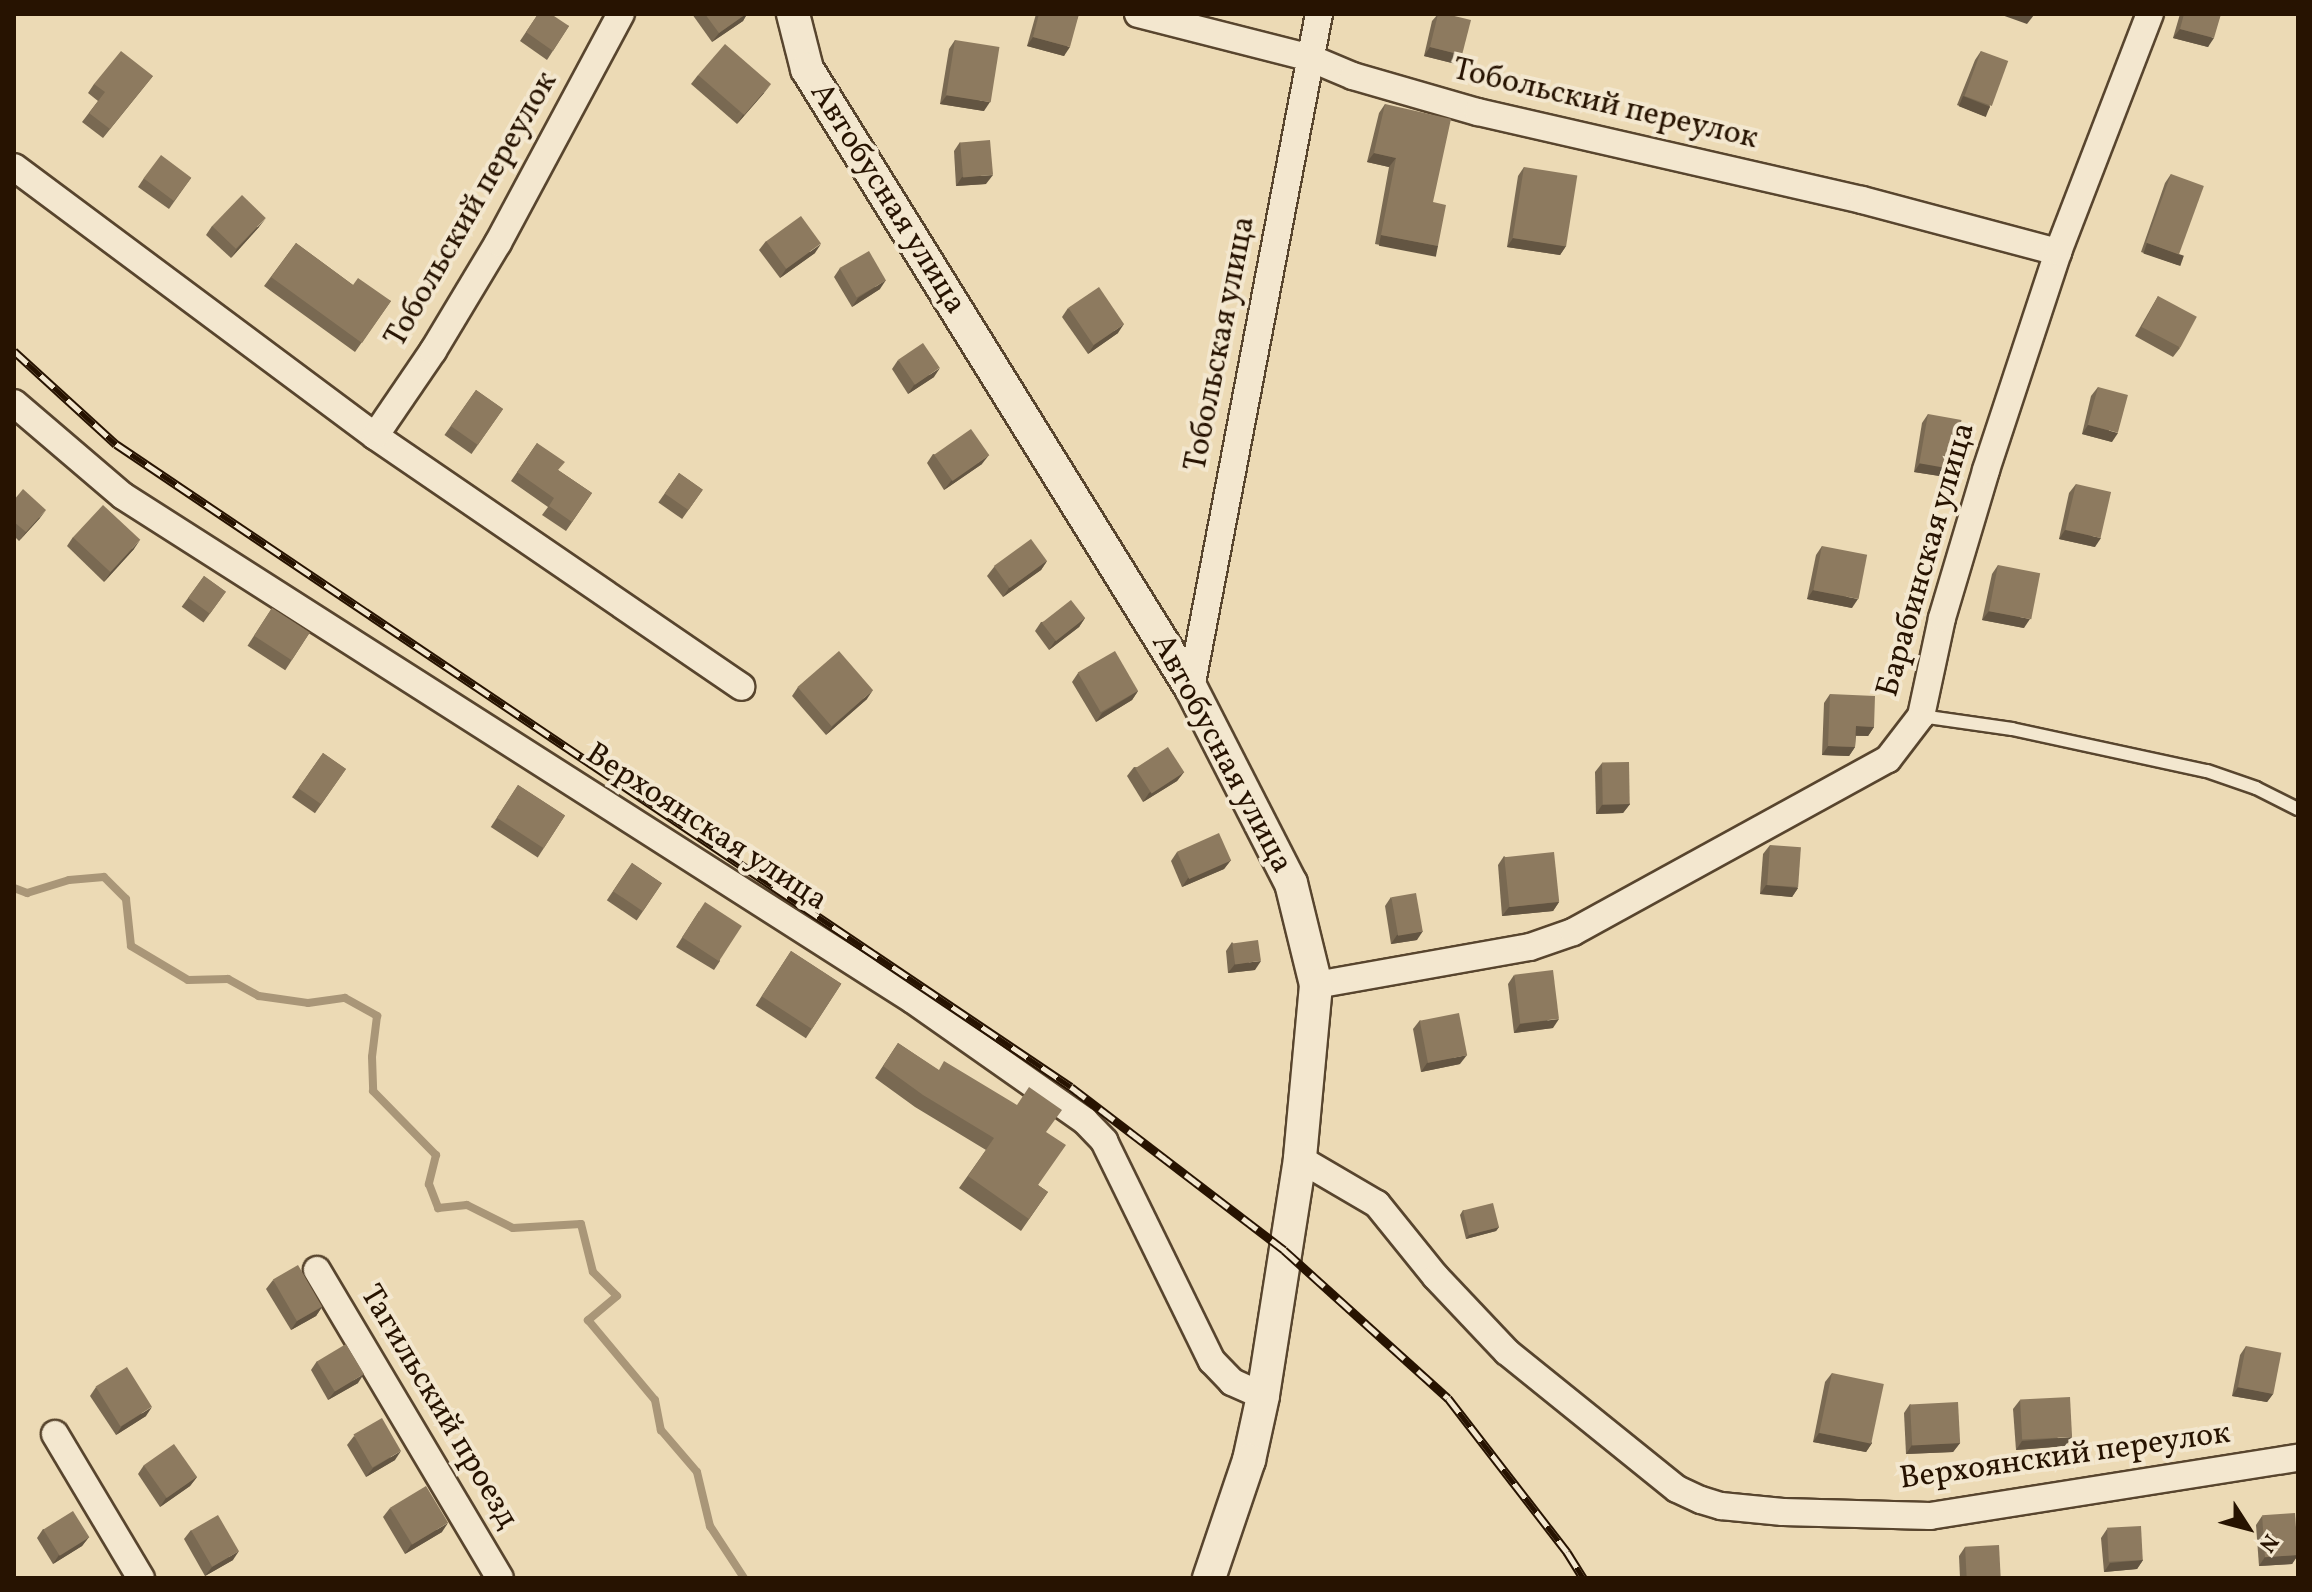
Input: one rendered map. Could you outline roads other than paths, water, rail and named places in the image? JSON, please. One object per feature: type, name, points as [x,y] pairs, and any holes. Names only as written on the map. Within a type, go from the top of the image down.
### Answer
[{"type":"street","name":"Тобольский переулок","points":[[375,436],[433,351],[498,243],[621,14]]},
{"type":"street","name":"Автобусная улица","points":[[793,14],[807,69],[1191,688],[1291,883],[1316,985],[1300,1159],[1263,1396],[1249,1460],[1209,1578]]},
{"type":"street","name":"Тобольский переулок","points":[[1138,14],[1310,58],[1353,76],[1478,112],[1862,200],[2058,252]]},
{"type":"street","name":"Тобольская улица","points":[[1191,688],[1319,14]]},
{"type":"street","name":"Барабинская улица","points":[[1316,985],[1530,947],[1573,932],[1888,759],[1921,716],[1963,541],[2058,252],[2150,14]]},
{"type":"street","points":[[14,167],[375,436],[741,687]]},
{"type":"street","name":"Верхоянская улица","points":[[14,403],[123,496],[913,1000],[1085,1121],[1104,1141],[1212,1361],[1232,1382],[1263,1396]]},
{"type":"street","name":"Верхоянский переулок","points":[[1300,1159],[1377,1204],[1436,1277],[1507,1352],[1677,1489],[1721,1506],[1783,1512],[1930,1516],[2298,1458]]},
{"type":"street","name":"Тагильский проезд","points":[[317,1270],[500,1578]]},
{"type":"street","points":[[55,1434],[141,1578]]},
{"type":"lane","points":[[1921,716],[2012,729],[2207,771],[2256,788],[2298,809]]},
{"type":"waterway","points":[[14,888],[27,893],[69,880],[104,877],[126,899],[131,946],[188,980],[228,979],[259,996],[308,1003],[345,998],[377,1016],[372,1057],[373,1091],[436,1155],[429,1184],[438,1208],[467,1205],[513,1228],[581,1224],[593,1272],[617,1296],[588,1320],[655,1400],[661,1430],[697,1472],[710,1526],[744,1578]]},
{"type":"railway","points":[[14,351],[116,444],[1071,1087],[1284,1250],[1448,1398],[1567,1552],[1583,1578]]}]
